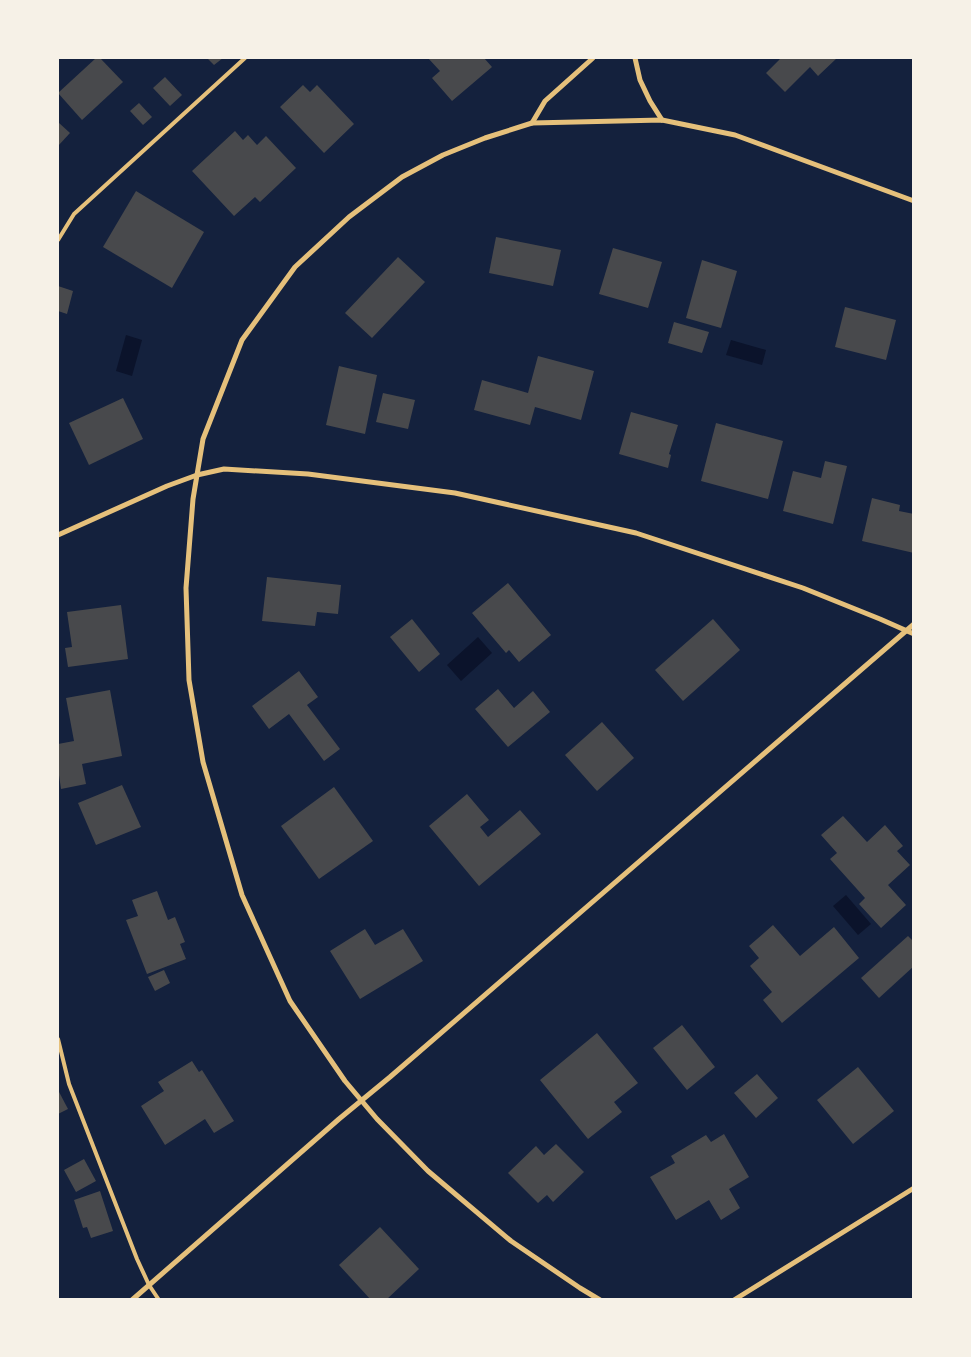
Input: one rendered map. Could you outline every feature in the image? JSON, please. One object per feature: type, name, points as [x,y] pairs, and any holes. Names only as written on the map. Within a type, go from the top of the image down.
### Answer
[{"type":"street","points":[[532,123],[545,101],[593,58]]},
{"type":"street","points":[[635,58],[640,80],[662,120]]},
{"type":"street","points":[[600,1300],[511,1241],[428,1171],[381,1123],[345,1081],[290,1001],[242,895],[203,762],[189,680],[186,588],[193,499],[203,439],[242,340],[295,267],[348,217],[402,177],[443,155],[486,138],[532,123],[662,120],[736,134],[914,201]]},
{"type":"street","points":[[58,535],[167,486],[197,475],[224,469],[308,474],[455,493],[636,533],[803,588],[914,634]]},
{"type":"street","points":[[132,1300],[361,1100],[914,624]]},
{"type":"street","points":[[734,1300],[914,1188]]},
{"type":"lane","points":[[58,240],[74,214],[245,58]]},
{"type":"lane","points":[[58,1039],[69,1084],[137,1259],[149,1285],[159,1300]]},
{"type":"water","points":[[126,335],[142,340],[132,376],[116,371]]},
{"type":"water","points":[[731,340],[766,350],[762,365],[726,355]]},
{"type":"water","points":[[478,637],[492,653],[461,681],[447,665]]},
{"type":"water","points":[[846,895],[871,924],[858,935],[833,906]]},
{"type":"building","points":[[96,58],[100,58],[123,82],[82,120],[58,93]]},
{"type":"building","points":[[207,58],[223,58],[214,65]]},
{"type":"building","points":[[428,58],[484,58],[492,67],[452,101],[432,78],[440,71]]},
{"type":"building","points":[[778,58],[837,58],[818,76],[810,67],[785,92],[766,73],[780,59]]},
{"type":"building","points":[[165,77],[182,95],[170,106],[153,88]]},
{"type":"building","points":[[303,85],[310,92],[317,85],[354,124],[324,153],[280,107]]},
{"type":"building","points":[[139,103],[152,117],[143,125],[130,111]]},
{"type":"building","points":[[58,122],[70,133],[58,146]]},
{"type":"building","points":[[235,131],[243,140],[248,135],[257,145],[266,136],[296,168],[260,202],[255,197],[234,216],[192,171]]},
{"type":"building","points":[[136,191],[204,232],[172,288],[103,247]]},
{"type":"building","points":[[496,237],[561,250],[553,286],[489,273]]},
{"type":"building","points":[[613,248],[662,262],[648,308],[599,294]]},
{"type":"building","points":[[398,257],[425,282],[372,338],[345,313]]},
{"type":"building","points":[[702,260],[737,271],[721,328],[686,318]]},
{"type":"building","points":[[58,286],[73,291],[67,314],[58,311]]},
{"type":"building","points":[[845,307],[896,320],[886,360],[835,347]]},
{"type":"building","points":[[674,322],[709,332],[702,353],[668,343]]},
{"type":"building","points":[[538,356],[594,371],[581,420],[535,407],[530,425],[474,410],[482,380],[528,393]]},
{"type":"building","points":[[339,366],[377,375],[365,434],[326,425]]},
{"type":"building","points":[[383,393],[415,400],[408,429],[376,422]]},
{"type":"building","points":[[123,398],[143,439],[89,465],[69,423]]},
{"type":"building","points":[[631,412],[678,425],[669,454],[671,455],[668,468],[619,454]]},
{"type":"building","points":[[716,423],[783,441],[768,499],[701,481]]},
{"type":"building","points":[[825,461],[847,466],[833,524],[783,511],[793,471],[821,478]]},
{"type":"building","points":[[872,498],[900,505],[899,511],[914,514],[914,553],[862,541]]},
{"type":"building","points":[[267,577],[341,585],[338,614],[317,612],[315,626],[262,621]]},
{"type":"building","points":[[508,583],[551,635],[519,662],[509,650],[506,653],[472,613]]},
{"type":"building","points":[[121,605],[128,659],[68,667],[65,648],[72,647],[67,612]]},
{"type":"building","points":[[412,619],[440,654],[419,672],[390,637]]},
{"type":"building","points":[[713,619],[740,650],[683,701],[655,670]]},
{"type":"building","points":[[299,671],[318,697],[307,705],[340,749],[324,761],[289,714],[269,729],[252,706]]},
{"type":"building","points":[[498,689],[514,708],[533,691],[550,712],[508,747],[475,709]]},
{"type":"building","points":[[110,690],[122,756],[82,764],[86,784],[61,789],[58,768],[58,744],[74,741],[66,698]]},
{"type":"building","points":[[602,722],[634,758],[597,791],[565,755]]},
{"type":"building","points":[[122,785],[141,827],[96,845],[78,803]]},
{"type":"building","points":[[334,787],[373,841],[319,879],[281,826]]},
{"type":"building","points":[[467,794],[489,820],[480,827],[488,837],[520,810],[541,834],[479,886],[429,826]]},
{"type":"building","points":[[843,816],[867,842],[885,825],[903,846],[897,851],[910,865],[888,885],[906,905],[881,928],[859,904],[865,898],[830,859],[837,853],[821,835]]},
{"type":"building","points":[[157,891],[168,920],[175,917],[185,942],[180,944],[186,959],[147,974],[126,920],[138,916],[132,900]]},
{"type":"building","points":[[773,925],[800,956],[834,927],[859,958],[782,1023],[763,1000],[772,992],[750,966],[759,958],[749,946]]},
{"type":"building","points":[[365,929],[375,945],[403,929],[423,961],[360,999],[330,951]]},
{"type":"building","points":[[908,936],[914,942],[914,966],[879,998],[861,978]]},
{"type":"building","points":[[164,970],[170,983],[155,991],[148,977]]},
{"type":"building","points":[[682,1025],[715,1067],[687,1090],[653,1048]]},
{"type":"building","points":[[597,1033],[638,1083],[614,1102],[622,1112],[588,1139],[540,1080]]},
{"type":"building","points":[[192,1061],[199,1072],[202,1070],[234,1121],[214,1133],[205,1119],[165,1145],[141,1106],[164,1091],[158,1082]]},
{"type":"building","points":[[858,1067],[894,1111],[853,1144],[817,1100]]},
{"type":"building","points":[[757,1074],[778,1098],[756,1118],[734,1093]]},
{"type":"building","points":[[58,1090],[68,1109],[58,1114]]},
{"type":"building","points":[[724,1134],[749,1177],[729,1189],[740,1208],[721,1220],[709,1200],[676,1220],[650,1177],[675,1163],[671,1156],[706,1135],[711,1142]]},
{"type":"building","points":[[556,1144],[584,1172],[553,1202],[547,1195],[538,1203],[508,1173],[536,1146],[544,1155]]},
{"type":"building","points":[[84,1159],[96,1181],[76,1192],[64,1170]]},
{"type":"building","points":[[100,1191],[113,1231],[91,1238],[87,1227],[83,1228],[74,1200]]},
{"type":"building","points":[[380,1227],[419,1269],[386,1300],[371,1300],[339,1265]]}]
